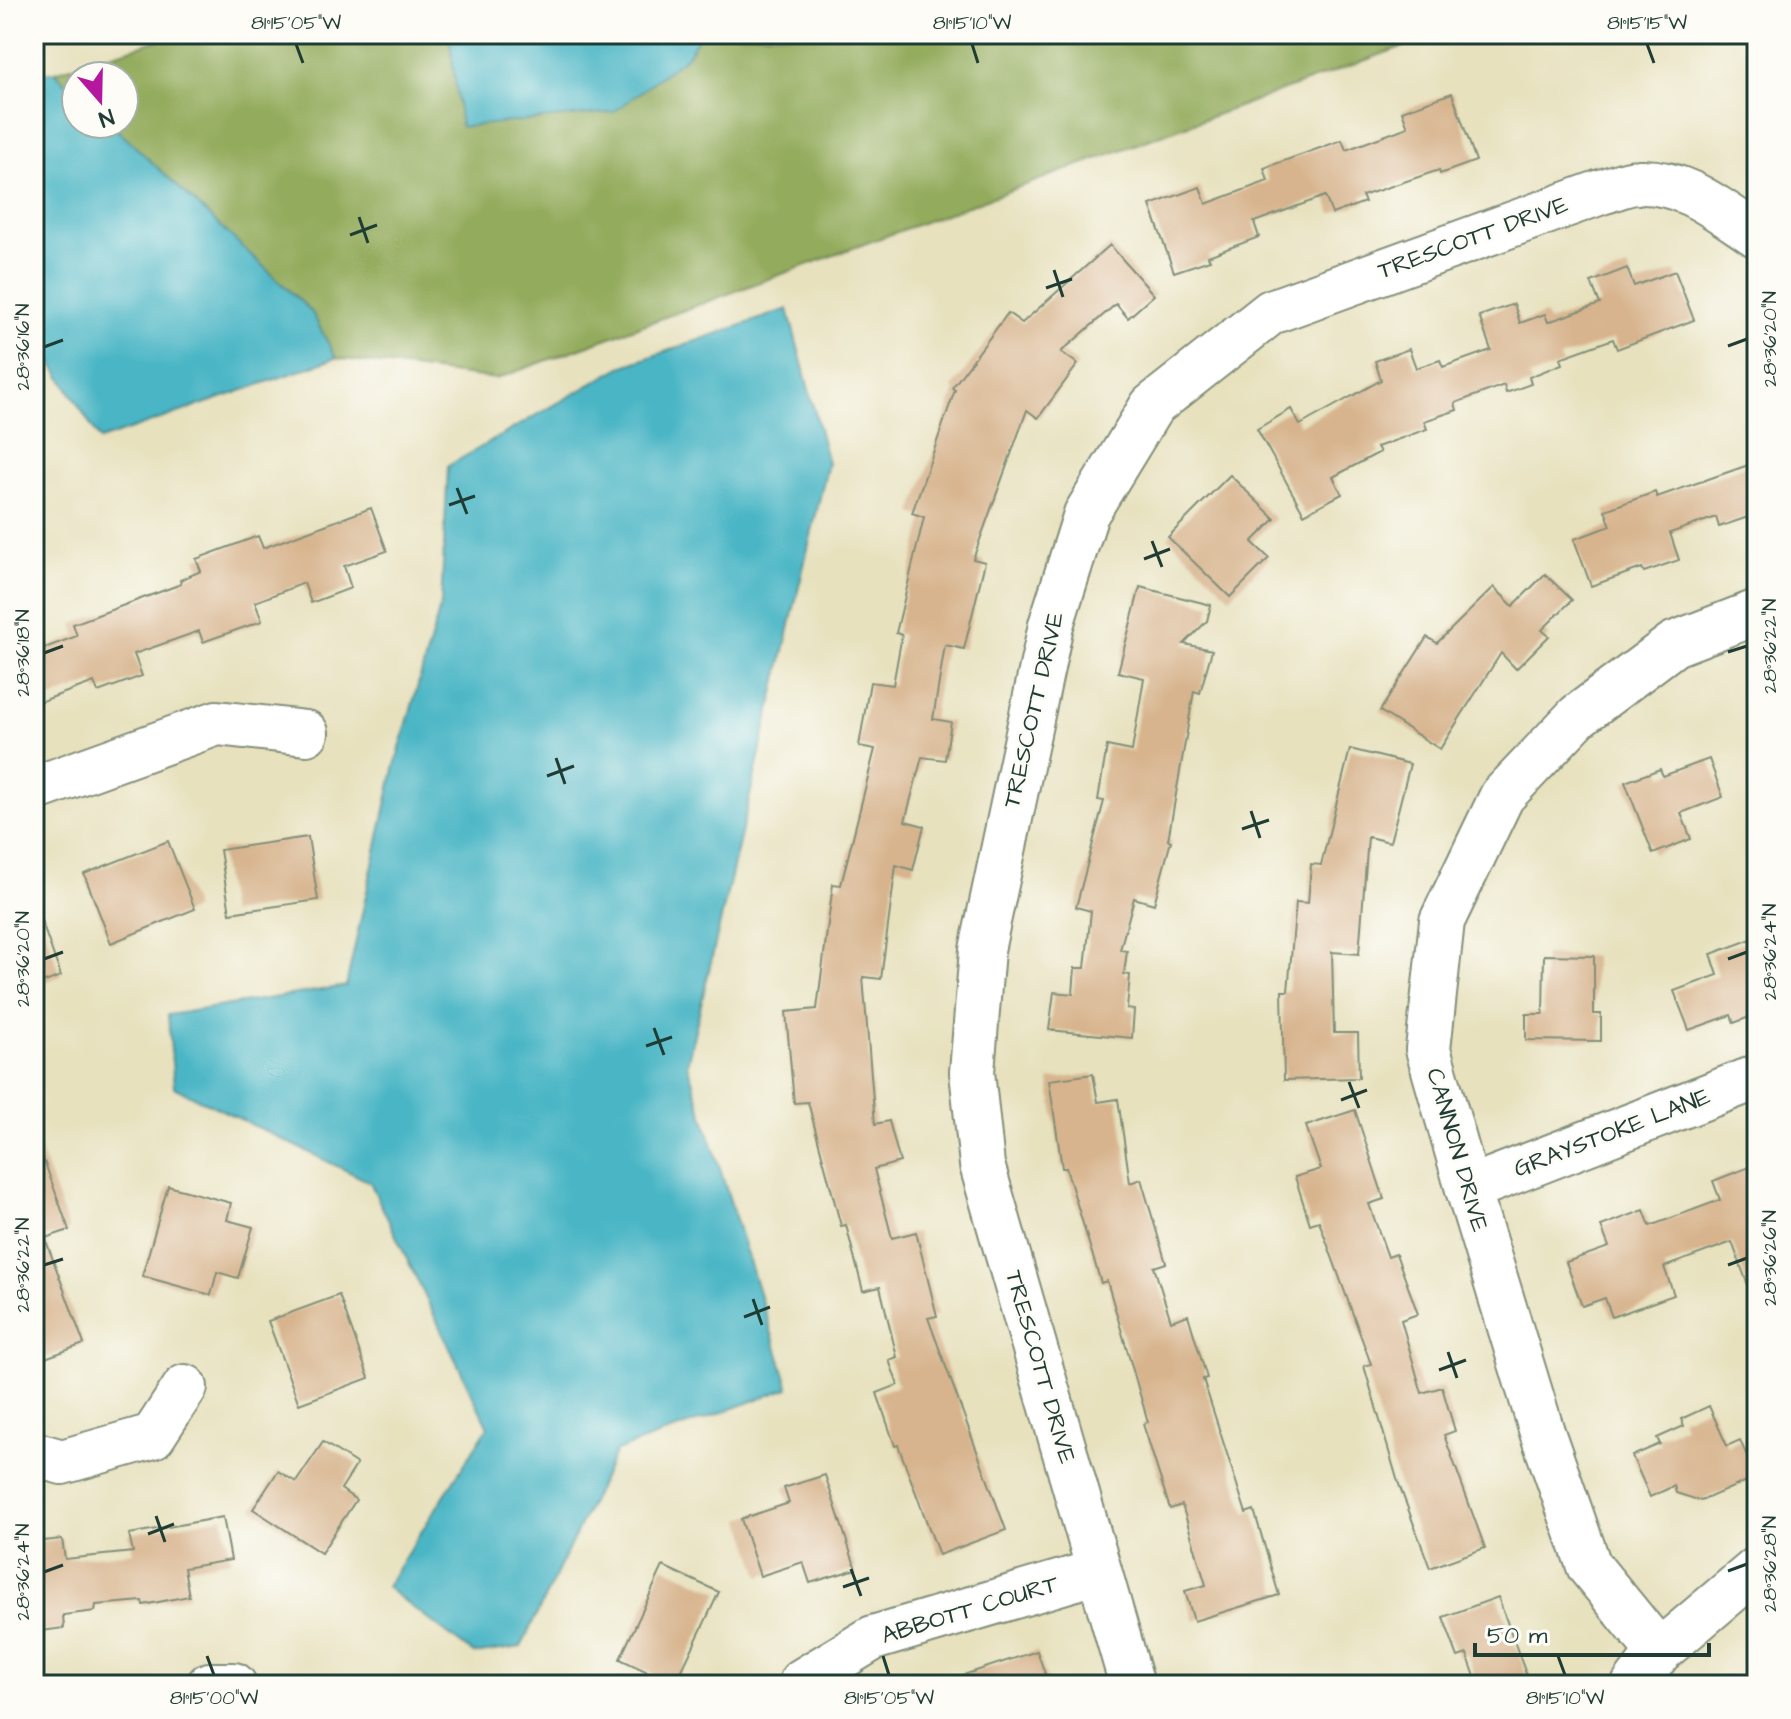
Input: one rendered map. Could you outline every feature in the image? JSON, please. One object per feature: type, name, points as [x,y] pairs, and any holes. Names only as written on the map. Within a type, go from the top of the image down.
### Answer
[{"type":"street","name":"TRESCOTT DRIVE","points":[[1132,1685],[982,1165],[972,1072],[982,950],[1051,625],[1086,514],[1152,406],[1271,312],[1636,182],[1667,185],[1692,193],[1757,235]]},
{"type":"street","name":"CANNON DRIVE","points":[[1646,1668],[1589,1566],[1542,1432],[1428,1049],[1442,921],[1502,796],[1578,716],[1674,644],[1757,612]]},
{"type":"street","points":[[34,789],[217,723],[306,733]]},
{"type":"street","name":"GRAYSTOKE LANE","points":[[1468,1189],[1757,1077]]},
{"type":"street","points":[[34,1454],[62,1462],[153,1436],[185,1387]]},
{"type":"street","points":[[1646,1668],[1757,1569]]},
{"type":"street","name":"ABBOTT COURT","points":[[802,1681],[873,1638],[1099,1571]]},
{"type":"street","points":[[209,1685],[234,1685]]},
{"type":"green space","points":[[178,34],[449,34],[461,127],[687,56],[701,34],[1437,34],[496,379],[336,358],[311,311],[128,140],[140,140],[140,60],[94,60]]},
{"type":"water","points":[[449,34],[701,34],[687,56],[614,112],[461,127]]},
{"type":"water","points":[[54,72],[60,77],[60,140],[128,140],[311,311],[336,358],[100,440],[34,334],[34,75]]},
{"type":"water","points":[[788,309],[828,463],[687,1064],[789,1388],[616,1451],[521,1647],[474,1654],[386,1587],[488,1427],[370,1182],[174,1087],[168,1015],[346,986],[394,769],[441,604],[448,466],[621,367]]},
{"type":"building","points":[[1452,93],[1476,161],[1362,196],[1365,202],[1332,214],[1325,196],[1254,222],[1259,237],[1208,256],[1210,260],[1174,272],[1150,205],[1200,187],[1206,204],[1268,181],[1264,168],[1342,140],[1346,150],[1408,127],[1402,111]]},
{"type":"building","points":[[1110,245],[1154,295],[1128,318],[1116,304],[1061,352],[1078,364],[1038,418],[1027,410],[973,559],[985,562],[964,649],[945,645],[933,719],[951,722],[945,760],[922,757],[905,821],[924,826],[913,870],[896,865],[881,979],[863,977],[875,1124],[889,1121],[900,1162],[874,1169],[892,1238],[916,1232],[937,1316],[928,1318],[1006,1530],[939,1555],[877,1393],[898,1385],[889,1360],[897,1357],[880,1287],[863,1291],[846,1225],[841,1226],[808,1102],[794,1103],[786,1012],[817,1009],[833,884],[841,885],[875,749],[859,746],[870,682],[893,685],[902,635],[896,633],[924,517],[912,513],[955,390],[952,388],[1008,313],[1022,323]]},
{"type":"building","points":[[1627,268],[1634,286],[1675,271],[1694,320],[1617,349],[1613,339],[1560,358],[1562,364],[1529,377],[1531,384],[1506,393],[1504,385],[1455,403],[1457,410],[1424,421],[1427,429],[1377,447],[1380,452],[1333,477],[1342,494],[1304,514],[1257,429],[1291,409],[1300,425],[1381,380],[1375,361],[1409,349],[1416,368],[1440,360],[1443,367],[1491,350],[1479,316],[1514,304],[1520,323],[1545,314],[1548,322],[1600,304],[1591,282]]},
{"type":"building","points":[[1757,462],[1757,514],[1719,527],[1716,517],[1670,533],[1679,560],[1644,572],[1642,568],[1591,586],[1574,539],[1611,526],[1605,510],[1655,492],[1657,497]]},
{"type":"building","points":[[1230,475],[1275,519],[1252,542],[1269,558],[1230,597],[1168,537]]},
{"type":"building","points":[[371,508],[387,551],[344,566],[351,588],[311,603],[304,583],[255,602],[262,621],[203,642],[199,631],[134,654],[142,676],[98,692],[94,682],[34,704],[34,652],[77,636],[73,624],[181,584],[180,580],[201,571],[196,559],[258,536],[263,548]]},
{"type":"building","points":[[1545,574],[1572,600],[1542,630],[1549,636],[1516,669],[1501,653],[1440,749],[1380,711],[1427,637],[1437,643],[1494,587],[1513,606]]},
{"type":"building","points":[[1140,587],[1211,605],[1207,621],[1184,644],[1212,650],[1200,693],[1194,691],[1168,840],[1171,841],[1154,904],[1134,898],[1120,950],[1127,951],[1124,974],[1130,975],[1127,1009],[1134,1010],[1132,1038],[1049,1030],[1054,992],[1073,994],[1075,968],[1085,968],[1091,911],[1076,907],[1104,801],[1098,800],[1107,746],[1132,751],[1144,678],[1118,672]]},
{"type":"building","points":[[1350,749],[1410,764],[1390,842],[1368,837],[1359,954],[1332,952],[1334,1033],[1358,1033],[1359,1078],[1284,1080],[1282,991],[1288,991],[1296,902],[1308,903],[1311,864],[1321,865]]},
{"type":"building","points":[[1709,759],[1723,797],[1681,813],[1691,839],[1653,854],[1625,782],[1660,769],[1663,776]]},
{"type":"building","points":[[308,837],[318,900],[230,913],[220,850]]},
{"type":"building","points":[[168,841],[195,909],[111,943],[84,874]]},
{"type":"building","points":[[34,909],[37,909],[61,976],[34,986]]},
{"type":"building","points":[[1757,937],[1757,1014],[1734,1023],[1731,1015],[1689,1030],[1674,991],[1718,975],[1711,954]]},
{"type":"building","points":[[1544,955],[1594,956],[1594,1014],[1601,1014],[1601,1041],[1526,1040],[1526,1014],[1543,1014]]},
{"type":"building","points":[[1093,1074],[1098,1102],[1118,1099],[1130,1183],[1141,1179],[1166,1263],[1154,1267],[1171,1321],[1188,1315],[1207,1378],[1203,1379],[1246,1513],[1254,1510],[1279,1595],[1194,1621],[1185,1591],[1206,1585],[1182,1505],[1170,1509],[1143,1424],[1148,1422],[1107,1281],[1101,1283],[1066,1168],[1062,1168],[1049,1080]]},
{"type":"building","points":[[1355,1110],[1384,1199],[1369,1204],[1388,1257],[1396,1254],[1418,1314],[1401,1320],[1422,1393],[1442,1387],[1455,1431],[1444,1435],[1485,1548],[1430,1568],[1397,1479],[1364,1366],[1371,1364],[1319,1221],[1310,1224],[1295,1177],[1321,1169],[1306,1126]]},
{"type":"building","points":[[37,1141],[69,1230],[45,1238],[84,1344],[34,1362],[34,1142]]},
{"type":"building","points":[[1757,1164],[1757,1301],[1754,1302],[1732,1242],[1664,1267],[1674,1295],[1612,1317],[1605,1298],[1582,1306],[1566,1262],[1609,1247],[1601,1226],[1644,1210],[1650,1226],[1720,1200],[1713,1181]]},
{"type":"building","points":[[168,1186],[231,1203],[227,1220],[253,1227],[238,1278],[217,1272],[211,1295],[142,1276]]},
{"type":"building","points":[[339,1295],[369,1378],[299,1404],[268,1321]]},
{"type":"building","points":[[1709,1406],[1727,1446],[1740,1440],[1756,1477],[1701,1501],[1676,1493],[1674,1486],[1650,1497],[1632,1456],[1660,1444],[1657,1438],[1684,1426],[1681,1419]]},
{"type":"building","points":[[323,1442],[357,1464],[341,1489],[356,1500],[321,1553],[253,1509],[278,1471],[296,1482]]},
{"type":"building","points":[[825,1475],[856,1569],[810,1583],[803,1562],[760,1576],[741,1519],[789,1503],[784,1488]]},
{"type":"building","points":[[223,1517],[231,1560],[184,1568],[189,1596],[143,1605],[142,1601],[96,1605],[95,1611],[63,1615],[64,1628],[34,1632],[34,1542],[62,1539],[65,1559],[133,1552],[129,1534]]},
{"type":"building","points":[[663,1566],[719,1592],[675,1685],[620,1659]]},
{"type":"building","points":[[1498,1597],[1530,1685],[1478,1685],[1467,1654],[1458,1657],[1443,1617]]},
{"type":"building","points":[[1037,1651],[1049,1685],[949,1685],[948,1680]]}]
